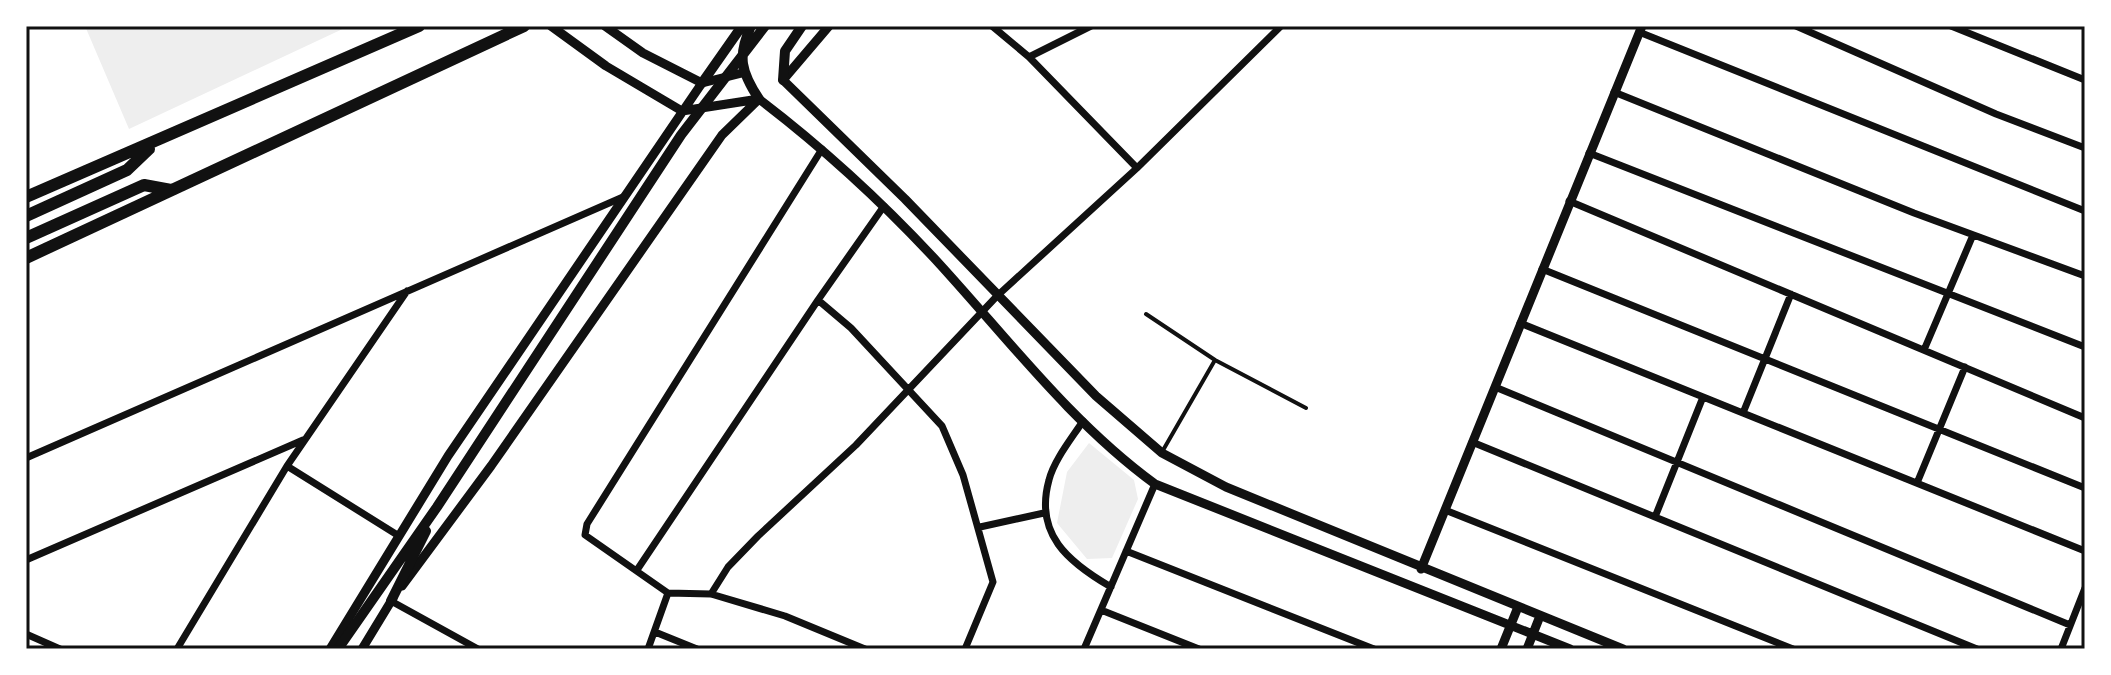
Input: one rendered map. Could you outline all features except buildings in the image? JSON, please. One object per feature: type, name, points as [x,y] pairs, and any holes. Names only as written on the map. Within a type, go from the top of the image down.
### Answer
[{"type":"highway","points":[[26,197],[419,26]]},
{"type":"highway","points":[[26,258],[524,26]]},
{"type":"highway","points":[[26,216],[127,170],[156,142]]},
{"type":"highway","points":[[26,238],[144,185],[171,190]]},
{"type":"main road","points":[[702,83],[742,26]]},
{"type":"main road","points":[[751,26],[743,43],[742,73],[759,99]]},
{"type":"main road","points":[[338,649],[437,507],[681,135],[765,26]]},
{"type":"main road","points":[[783,80],[782,61],[802,26]]},
{"type":"main road","points":[[391,601],[437,507]]},
{"type":"street","points":[[551,26],[619,75],[682,111],[759,99],[822,149],[884,206],[1083,421],[1121,459],[1155,484],[1570,649]]},
{"type":"street","points":[[605,26],[643,53],[702,83]]},
{"type":"street","points":[[829,26],[783,80],[905,199],[1096,396],[1162,453],[1226,487],[1623,649]]},
{"type":"street","points":[[992,26],[1029,57],[1137,168]]},
{"type":"street","points":[[1029,57],[1091,26]]},
{"type":"street","points":[[711,594],[728,567],[908,391],[997,296],[1137,168],[1281,26]]},
{"type":"street","points":[[1796,26],[1996,114],[2085,148]]},
{"type":"street","points":[[1951,26],[2085,80]]},
{"type":"street","points":[[1421,569],[1640,29],[2085,211]]},
{"type":"street","points":[[330,649],[448,456],[702,83],[742,73]]},
{"type":"street","points":[[1614,92],[1973,235],[2085,276]]},
{"type":"street","points":[[362,649],[391,601],[491,466],[722,135],[759,99]]},
{"type":"street","points":[[822,149],[585,529],[585,535],[668,593],[711,594],[785,616],[865,649]]},
{"type":"street","points":[[1589,153],[2085,347]]},
{"type":"street","points":[[26,458],[623,197]]},
{"type":"street","points":[[1569,201],[2085,418]]},
{"type":"street","points":[[637,570],[884,206]]},
{"type":"street","points":[[1924,350],[1973,235]]},
{"type":"street","points":[[1542,269],[2085,488]]},
{"type":"street","points":[[177,649],[287,466],[408,289]]},
{"type":"street","points":[[1743,413],[1791,294]]},
{"type":"street","points":[[818,300],[851,328],[942,426],[980,527],[993,582],[965,649]]},
{"type":"street","points":[[1520,323],[2085,551]]},
{"type":"street","points":[[1917,483],[1965,367]]},
{"type":"street","points":[[1495,387],[1678,460],[2070,625]]},
{"type":"street","points":[[1655,517],[1703,397]]},
{"type":"street","points":[[1083,421],[1049,477],[1044,513],[1061,551],[1083,570],[1111,587]]},
{"type":"street","points":[[26,560],[305,439]]},
{"type":"street","points":[[1472,442],[1977,649]]},
{"type":"street","points":[[287,466],[399,536]]},
{"type":"street","points":[[1084,649],[1155,484]]},
{"type":"street","points":[[1445,510],[1793,649]]},
{"type":"street","points":[[980,527],[1044,513]]},
{"type":"street","points":[[1126,551],[1374,649]]},
{"type":"street","points":[[2061,649],[2085,588]]},
{"type":"street","points":[[648,649],[668,593]]},
{"type":"street","points":[[391,601],[478,649]]},
{"type":"street","points":[[1501,649],[1518,607]]},
{"type":"street","points":[[1101,610],[1199,649]]},
{"type":"street","points":[[1527,649],[1540,616]]},
{"type":"street","points":[[655,632],[697,649]]},
{"type":"street","points":[[26,634],[60,649]]},
{"type":"lane","points":[[1146,314],[1215,360],[1306,408]]},
{"type":"lane","points":[[1162,453],[1215,360]]},
{"type":"shaded area","points":[[85,26],[349,26],[129,129]]},
{"type":"shaded area","points":[[1089,443],[1134,480],[1138,499],[1112,558],[1087,559],[1057,523],[1067,472]]}]
